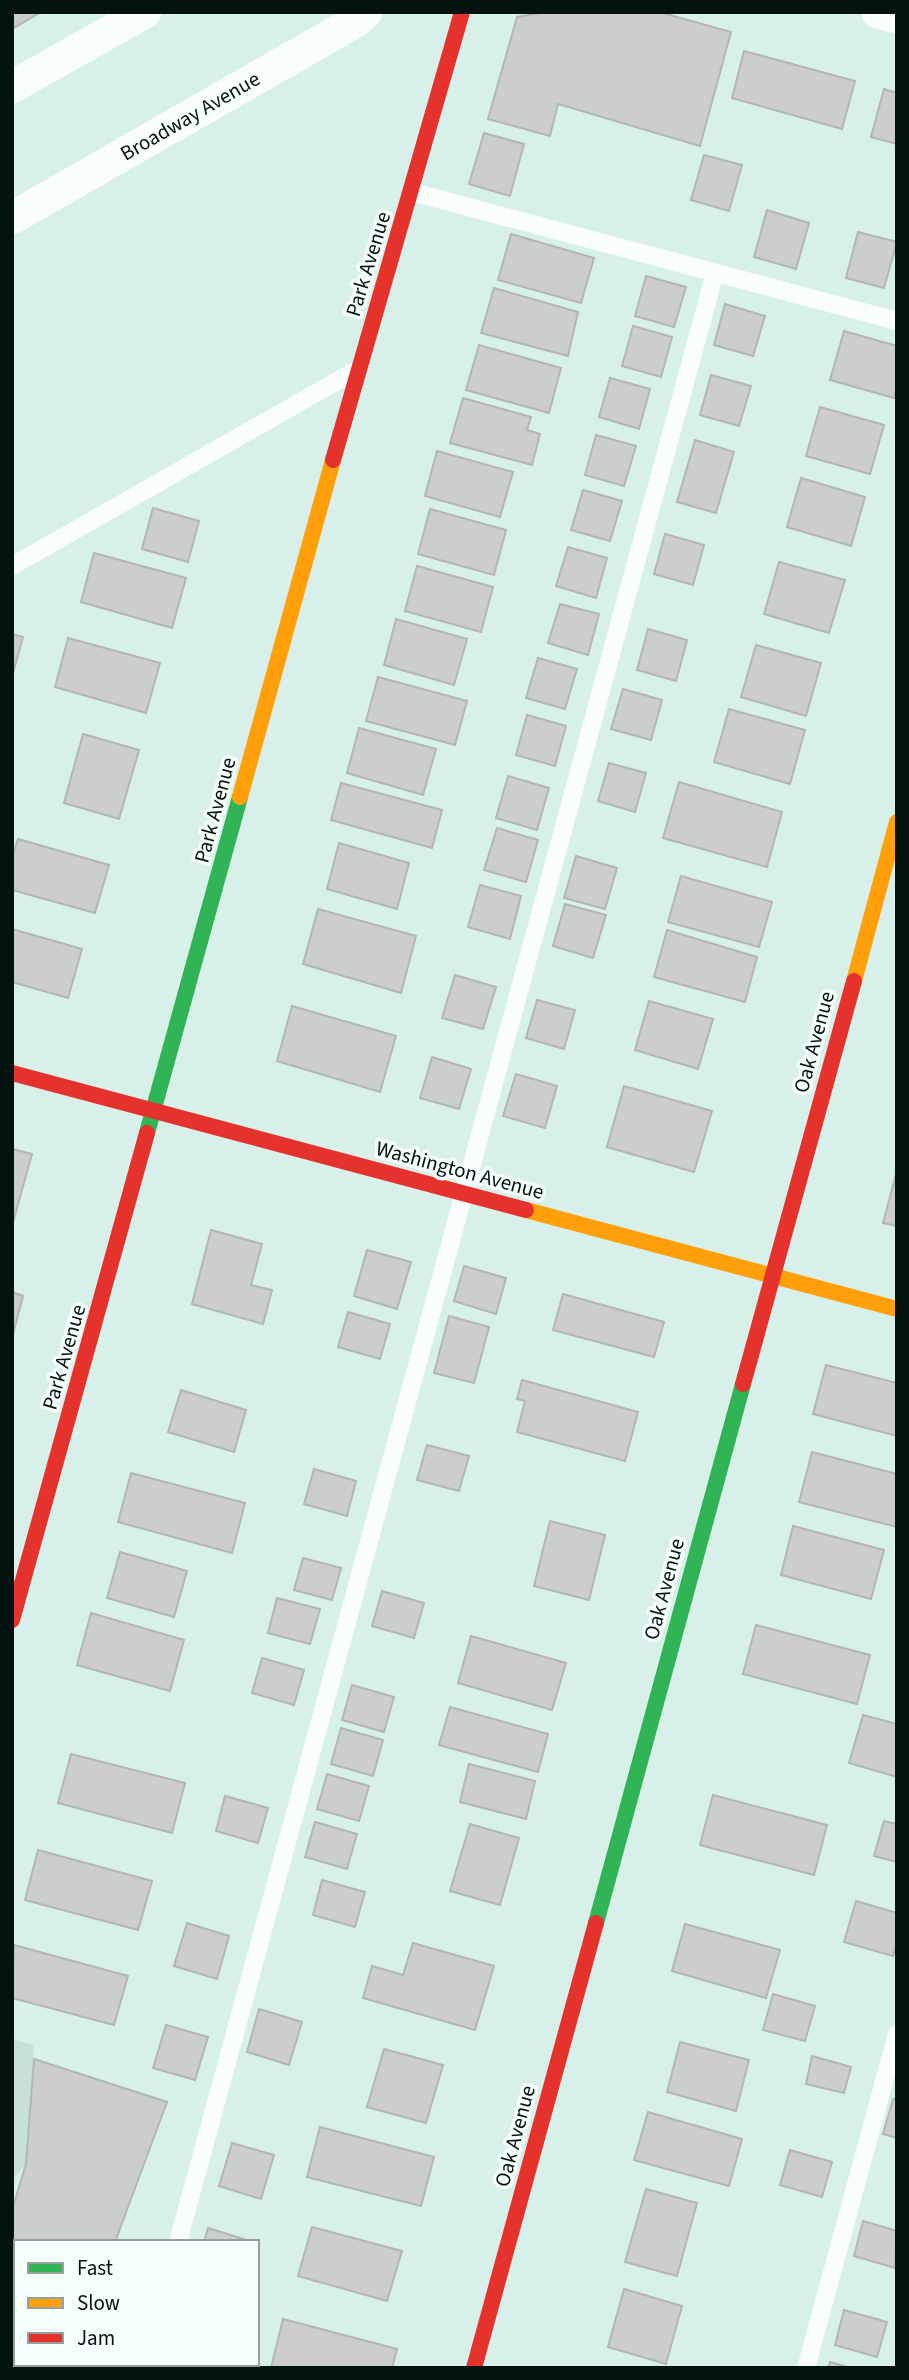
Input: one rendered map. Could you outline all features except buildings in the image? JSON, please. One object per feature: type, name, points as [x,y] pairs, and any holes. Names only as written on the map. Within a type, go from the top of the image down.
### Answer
[{"type":"street","points":[[12,88],[145,12]]},
{"type":"street","name":"Broadway Avenue","points":[[12,218],[356,21],[366,12]]},
{"type":"street","name":"Park Avenue","points":[[12,1620],[358,370],[412,192],[462,12]]},
{"type":"street","points":[[878,12],[897,17]]},
{"type":"street","name":"Oak Avenue","points":[[474,2368],[897,822]]},
{"type":"street","name":"Washington Avenue","points":[[12,1073],[897,1310]]},
{"type":"lane","points":[[412,192],[897,321]]},
{"type":"lane","points":[[179,2240],[715,273]]},
{"type":"lane","points":[[12,566],[358,370]]},
{"type":"lane","points":[[806,2368],[897,2034]]},
{"type":"shaded area","points":[[12,2039],[34,2045],[26,2164],[12,2180]]},
{"type":"traffic: fast","points":[[147,1133],[240,797]]},
{"type":"traffic: fast","points":[[596,1923],[743,1384]]},
{"type":"traffic: slow","points":[[240,797],[333,460]]},
{"type":"traffic: slow","points":[[854,981],[897,822]]},
{"type":"traffic: slow","points":[[526,1210],[897,1309]]},
{"type":"traffic: jam","points":[[333,460],[462,12]]},
{"type":"traffic: jam","points":[[743,1384],[854,981]]},
{"type":"traffic: jam","points":[[12,1073],[526,1210]]},
{"type":"traffic: jam","points":[[12,1620],[147,1133]]},
{"type":"traffic: jam","points":[[474,2368],[596,1923]]}]
